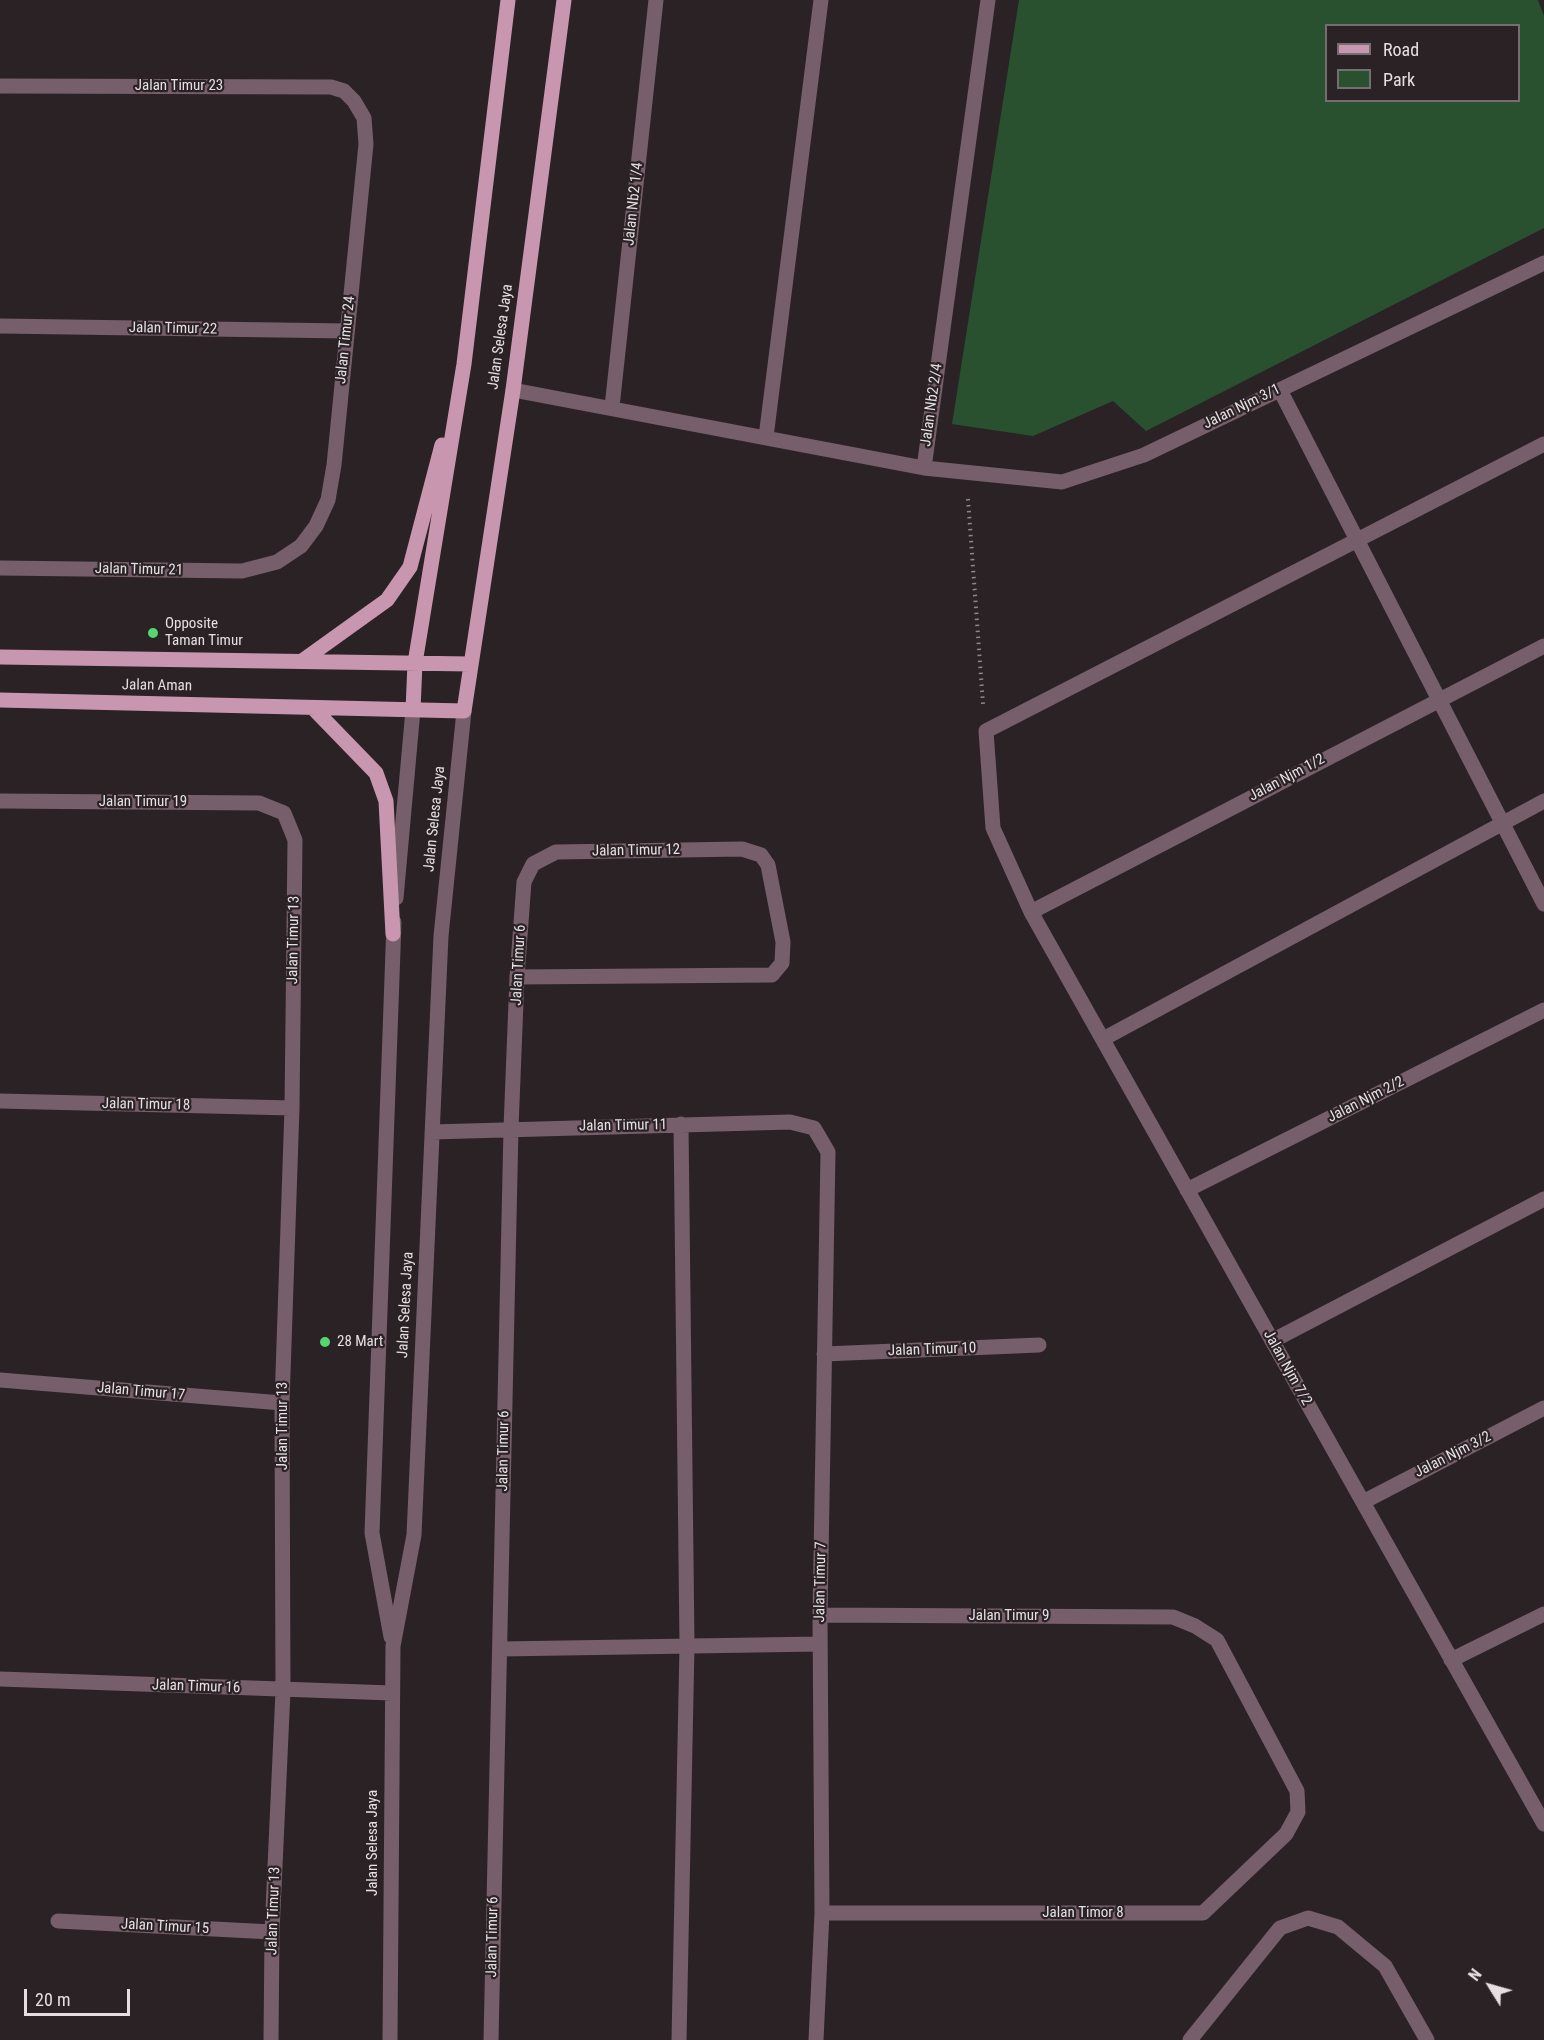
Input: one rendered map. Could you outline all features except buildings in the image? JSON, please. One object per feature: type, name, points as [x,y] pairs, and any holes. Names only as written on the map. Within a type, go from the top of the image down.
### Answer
[{"type":"main road","name":"Jalan Selesa Jaya","points":[[413,710],[416,663],[464,364],[508,0]]},
{"type":"main road","name":"Jalan Selesa Jaya","points":[[464,711],[513,390],[564,0]]},
{"type":"main road","points":[[302,661],[387,600],[410,567],[464,364]]},
{"type":"main road","name":"Jalan Aman","points":[[0,657],[470,664]]},
{"type":"main road","name":"Jalan Aman","points":[[0,700],[464,711]]},
{"type":"main road","points":[[313,708],[376,773],[386,801],[393,934]]},
{"type":"street","name":"Jalan Nb2 1/4","points":[[612,407],[656,0]]},
{"type":"street","points":[[766,437],[821,0]]},
{"type":"street","name":"Jalan Nb2 2/4","points":[[513,390],[924,468],[988,0]]},
{"type":"street","name":"Jalan Timur 23","points":[[0,86],[331,87],[344,92],[354,101]]},
{"type":"street","name":"Jalan Timur 24","points":[[277,562],[300,546],[316,526],[327,500],[366,144],[364,118],[354,101]]},
{"type":"street","name":"Jalan Njm 3/1","points":[[924,468],[1062,482],[1144,454],[1544,263]]},
{"type":"street","name":"Jalan Timur 22","points":[[0,326],[347,331]]},
{"type":"street","points":[[1280,390],[1544,904]]},
{"type":"street","points":[[986,731],[1544,444]]},
{"type":"street","name":"Jalan Timur 21","points":[[0,568],[242,571],[277,562]]},
{"type":"street","name":"Jalan Njm 1/2","points":[[1031,912],[1544,646]]},
{"type":"street","name":"Jalan Selesa Jaya","points":[[393,1646],[372,1533],[393,934],[413,710]]},
{"type":"street","name":"Jalan Selesa Jaya","points":[[390,2040],[393,1646],[414,1535],[441,936],[464,711]]},
{"type":"street","name":"Jalan Njm 7/2","points":[[986,731],[993,828],[1031,912],[1543,1821]]},
{"type":"street","name":"Jalan Timur 19","points":[[0,801],[259,802],[284,813]]},
{"type":"street","points":[[1103,1039],[1544,801]]},
{"type":"street","name":"Jalan Timur 13","points":[[271,2040],[272,1932],[283,1691],[282,1403],[292,1108],[295,840],[284,813]]},
{"type":"street","name":"Jalan Timur 12","points":[[517,977],[772,975],[782,963],[783,942],[768,865],[761,855],[742,849],[556,852],[533,864]]},
{"type":"street","name":"Jalan Timur 6","points":[[491,2040],[511,1128],[517,977],[524,882],[533,864]]},
{"type":"street","name":"Jalan Njm 2/2","points":[[1187,1190],[1544,1010]]},
{"type":"street","name":"Jalan Timur 18","points":[[0,1101],[292,1108]]},
{"type":"street","name":"Jalan Timur 11","points":[[432,1132],[790,1122],[814,1128]]},
{"type":"street","points":[[679,2040],[687,1646],[681,1124]]},
{"type":"street","name":"Jalan Timur 7","points":[[814,1128],[828,1152],[820,1615],[822,1913],[816,2040]]},
{"type":"street","points":[[1272,1341],[1544,1199]]},
{"type":"street","name":"Jalan Timur 10","points":[[824,1354],[1039,1346]]},
{"type":"street","name":"Jalan Timur 17","points":[[0,1380],[282,1403]]},
{"type":"street","name":"Jalan Njm 3/2","points":[[1363,1502],[1544,1408]]},
{"type":"street","points":[[1451,1660],[1544,1614]]},
{"type":"street","name":"Jalan Timur 9","points":[[820,1615],[1173,1617],[1196,1626],[1217,1640],[1297,1791],[1298,1812]]},
{"type":"street","points":[[500,1649],[820,1644]]},
{"type":"street","name":"Jalan Timur 16","points":[[0,1679],[283,1691],[392,1693]]},
{"type":"street","name":"Jalan Timor 8","points":[[822,1913],[1203,1913],[1286,1834],[1298,1812]]},
{"type":"street","points":[[1190,2040],[1280,1928],[1308,1918],[1338,1927],[1385,1965],[1427,2040]]},
{"type":"street","name":"Jalan Timur 15","points":[[58,1921],[272,1932]]},
{"type":"path","points":[[966,473],[986,731]]},
{"type":"green space","points":[[1019,0],[1538,0],[1544,16],[1544,228],[1146,431],[1113,401],[1033,436],[952,424]]},
{"type":"place","name":"Opposite Taman Timur","points":[[153,633]]},
{"type":"place","name":"28 Mart","points":[[325,1342]]}]
